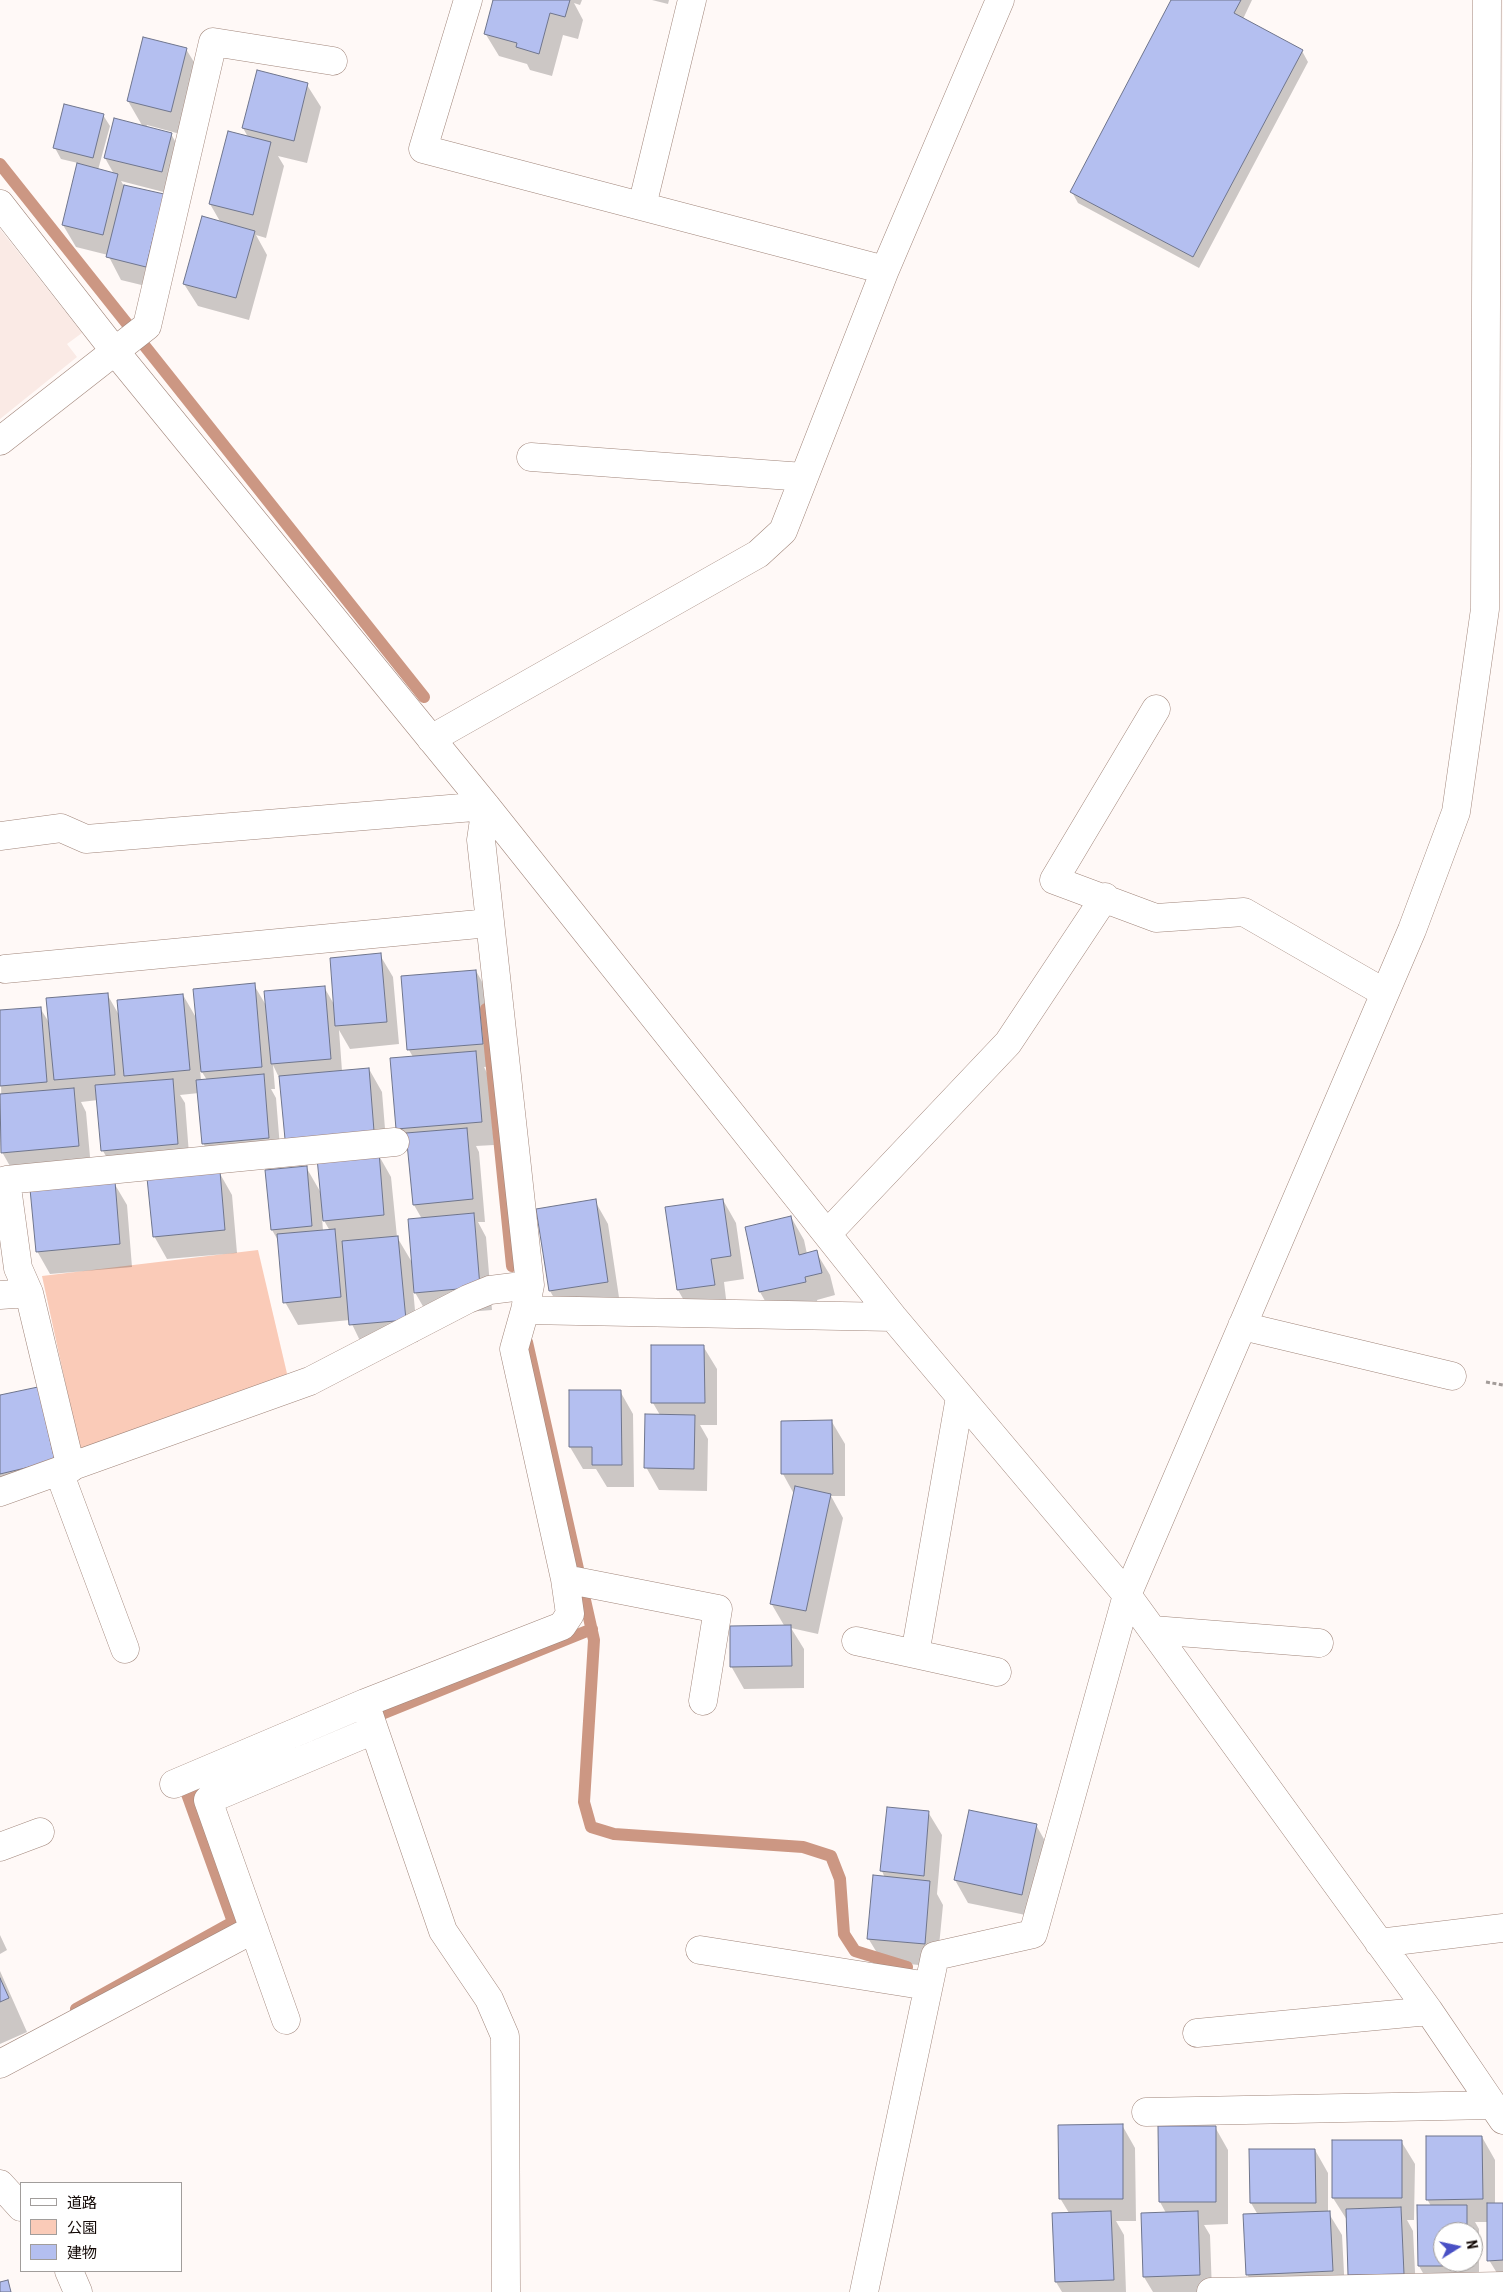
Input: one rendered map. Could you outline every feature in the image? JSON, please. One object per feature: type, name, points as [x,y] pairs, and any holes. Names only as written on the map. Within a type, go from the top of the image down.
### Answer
[{"type":"street","points":[[468,0],[424,149],[885,270]]},
{"type":"street","points":[[642,206],[692,0]]},
{"type":"street","points":[[431,739],[758,554],[783,531],[885,270],[1000,0]]},
{"type":"street","points":[[864,2292],[935,1956],[1033,1934],[1127,1596],[1412,930],[1456,812],[1485,609],[1494,531],[1487,0]]},
{"type":"street","points":[[0,441],[147,326],[213,42],[333,61]]},
{"type":"street","points":[[0,204],[127,341],[431,739],[893,1317],[1127,1596],[1429,2011],[1498,2112]]},
{"type":"street","points":[[531,457],[804,476]]},
{"type":"street","points":[[1156,709],[1054,880],[1105,897],[1156,918],[1244,912],[1385,993]]},
{"type":"street","points":[[0,836],[61,828],[86,839],[486,806]]},
{"type":"street","points":[[286,2020],[208,1800],[370,1717],[562,1626],[570,1614],[577,1581],[514,1349],[527,1297],[480,924],[481,840],[486,806]]},
{"type":"street","points":[[827,1234],[1008,1043],[1105,897]]},
{"type":"street","points":[[5,969],[480,924]]},
{"type":"street","points":[[125,1649],[65,1470],[28,1293],[18,1268],[6,1180],[395,1142]]},
{"type":"street","points":[[0,1492],[310,1380],[490,1290],[527,1297],[893,1317]]},
{"type":"street","points":[[0,1295],[28,1293]]},
{"type":"street","points":[[1242,1326],[1452,1376]]},
{"type":"street","points":[[916,1654],[960,1397]]},
{"type":"street","points":[[577,1581],[718,1609],[703,1701]]},
{"type":"street","points":[[1153,1630],[1319,1643]]},
{"type":"street","points":[[856,1641],[997,1672]]},
{"type":"street","points":[[174,1784],[370,1717]]},
{"type":"street","points":[[370,1717],[443,1931],[489,1999],[505,2036],[506,2292]]},
{"type":"street","points":[[0,1847],[40,1832]]},
{"type":"street","points":[[1379,1943],[1503,1928]]},
{"type":"street","points":[[0,2064],[254,1929]]},
{"type":"street","points":[[700,1950],[928,1986]]},
{"type":"street","points":[[1197,2032],[1429,2011]]},
{"type":"street","points":[[1146,2112],[1498,2112]]},
{"type":"street","points":[[0,2184],[20,2206]]},
{"type":"street","points":[[69,2272],[78,2292]]},
{"type":"street","points":[[1211,2292],[1503,2286]]},
{"type":"shaded area","points":[[0,229],[82,333],[67,344],[77,357],[0,419]]},
{"type":"green space","points":[[258,1250],[289,1382],[81,1455],[42,1276]]},
{"type":"building","points":[[493,0],[570,0],[565,17],[550,13],[539,54],[516,47],[517,43],[484,34]]},
{"type":"building","points":[[1171,0],[1241,0],[1234,13],[1303,50],[1193,257],[1070,192]]},
{"type":"building","points":[[143,37],[187,48],[171,112],[127,101]]},
{"type":"building","points":[[257,70],[308,83],[294,141],[242,128]]},
{"type":"building","points":[[64,104],[104,114],[93,158],[53,148]]},
{"type":"building","points":[[114,118],[172,133],[162,172],[104,158]]},
{"type":"building","points":[[228,131],[271,142],[253,215],[209,204]]},
{"type":"building","points":[[77,163],[118,174],[103,235],[62,225]]},
{"type":"building","points":[[124,185],[164,194],[146,267],[106,257]]},
{"type":"building","points":[[202,216],[255,231],[236,298],[183,284]]},
{"type":"building","points":[[381,953],[387,1022],[335,1026],[330,958]]},
{"type":"building","points":[[476,970],[483,1044],[407,1050],[401,976]]},
{"type":"building","points":[[255,983],[262,1067],[201,1072],[193,989]]},
{"type":"building","points":[[325,986],[331,1059],[271,1064],[264,991]]},
{"type":"building","points":[[108,993],[115,1075],[54,1080],[46,998]]},
{"type":"building","points":[[183,994],[190,1070],[124,1076],[117,1000]]},
{"type":"building","points":[[41,1007],[47,1082],[0,1086],[0,1010]]},
{"type":"building","points":[[476,1051],[482,1122],[396,1129],[390,1058]]},
{"type":"building","points":[[369,1068],[374,1131],[285,1139],[279,1076]]},
{"type":"building","points":[[264,1074],[269,1138],[202,1144],[196,1080]]},
{"type":"building","points":[[173,1079],[178,1144],[101,1151],[95,1085]]},
{"type":"building","points":[[74,1088],[79,1146],[1,1153],[0,1094]]},
{"type":"building","points":[[467,1128],[473,1199],[413,1205],[406,1133]]},
{"type":"building","points":[[379,1152],[384,1215],[323,1221],[317,1158]]},
{"type":"building","points":[[307,1166],[312,1226],[271,1230],[265,1170]]},
{"type":"building","points":[[220,1171],[225,1230],[153,1237],[147,1178]]},
{"type":"building","points":[[115,1181],[120,1244],[36,1252],[30,1189]]},
{"type":"building","points":[[596,1199],[608,1282],[549,1291],[536,1209]]},
{"type":"building","points":[[723,1199],[731,1256],[711,1259],[715,1285],[677,1290],[665,1207]]},
{"type":"building","points":[[474,1213],[480,1287],[414,1293],[408,1219]]},
{"type":"building","points":[[791,1216],[799,1255],[817,1250],[822,1273],[805,1277],[806,1282],[759,1292],[745,1227]]},
{"type":"building","points":[[335,1229],[341,1297],[283,1303],[277,1234]]},
{"type":"building","points":[[398,1236],[406,1320],[349,1325],[342,1241]]},
{"type":"building","points":[[651,1345],[704,1345],[705,1403],[651,1403]]},
{"type":"building","points":[[38,1387],[55,1461],[0,1474],[0,1395]]},
{"type":"building","points":[[569,1390],[621,1390],[622,1465],[592,1465],[592,1447],[569,1447]]},
{"type":"building","points":[[645,1414],[695,1415],[694,1469],[644,1468]]},
{"type":"building","points":[[832,1420],[833,1474],[781,1474],[781,1421]]},
{"type":"building","points":[[795,1486],[831,1494],[806,1611],[770,1604]]},
{"type":"building","points":[[791,1625],[792,1666],[730,1667],[730,1626]]},
{"type":"building","points":[[887,1807],[929,1811],[924,1876],[880,1871]]},
{"type":"building","points":[[969,1810],[1037,1824],[1022,1895],[954,1880]]},
{"type":"building","points":[[873,1875],[930,1881],[925,1944],[867,1939]]},
{"type":"building","points":[[0,1978],[9,1998],[0,2002]]},
{"type":"building","points":[[1123,2124],[1123,2199],[1059,2199],[1058,2125]]},
{"type":"building","points":[[1158,2126],[1216,2126],[1216,2202],[1159,2202]]},
{"type":"building","points":[[1426,2136],[1482,2136],[1483,2199],[1426,2200]]},
{"type":"building","points":[[1332,2140],[1402,2140],[1402,2198],[1332,2198]]},
{"type":"building","points":[[1249,2149],[1315,2149],[1316,2203],[1250,2203]]},
{"type":"building","points":[[1487,2203],[1503,2203],[1503,2260],[1487,2261]]},
{"type":"building","points":[[1417,2205],[1467,2205],[1467,2222],[1433,2222],[1433,2266],[1418,2266]]},
{"type":"building","points":[[1401,2207],[1404,2274],[1348,2275],[1346,2209]]},
{"type":"building","points":[[1111,2211],[1114,2280],[1055,2282],[1052,2213]]},
{"type":"building","points":[[1198,2211],[1200,2275],[1143,2277],[1141,2213]]},
{"type":"building","points":[[1330,2211],[1333,2271],[1246,2275],[1243,2214]]},
{"type":"building","points":[[8,2280],[11,2292],[0,2292],[0,2282]]},
{"type":"waterway","points":[[0,164],[424,697]]},
{"type":"waterway","points":[[486,1009],[512,1266]]},
{"type":"waterway","points":[[527,1342],[594,1640],[584,1802],[591,1827],[614,1834],[803,1847],[831,1856],[840,1879],[844,1934],[855,1951],[907,1967]]},
{"type":"waterway","points":[[367,1720],[592,1629]]},
{"type":"waterway","points":[[76,2009],[233,1922],[187,1794],[217,1782]]}]
